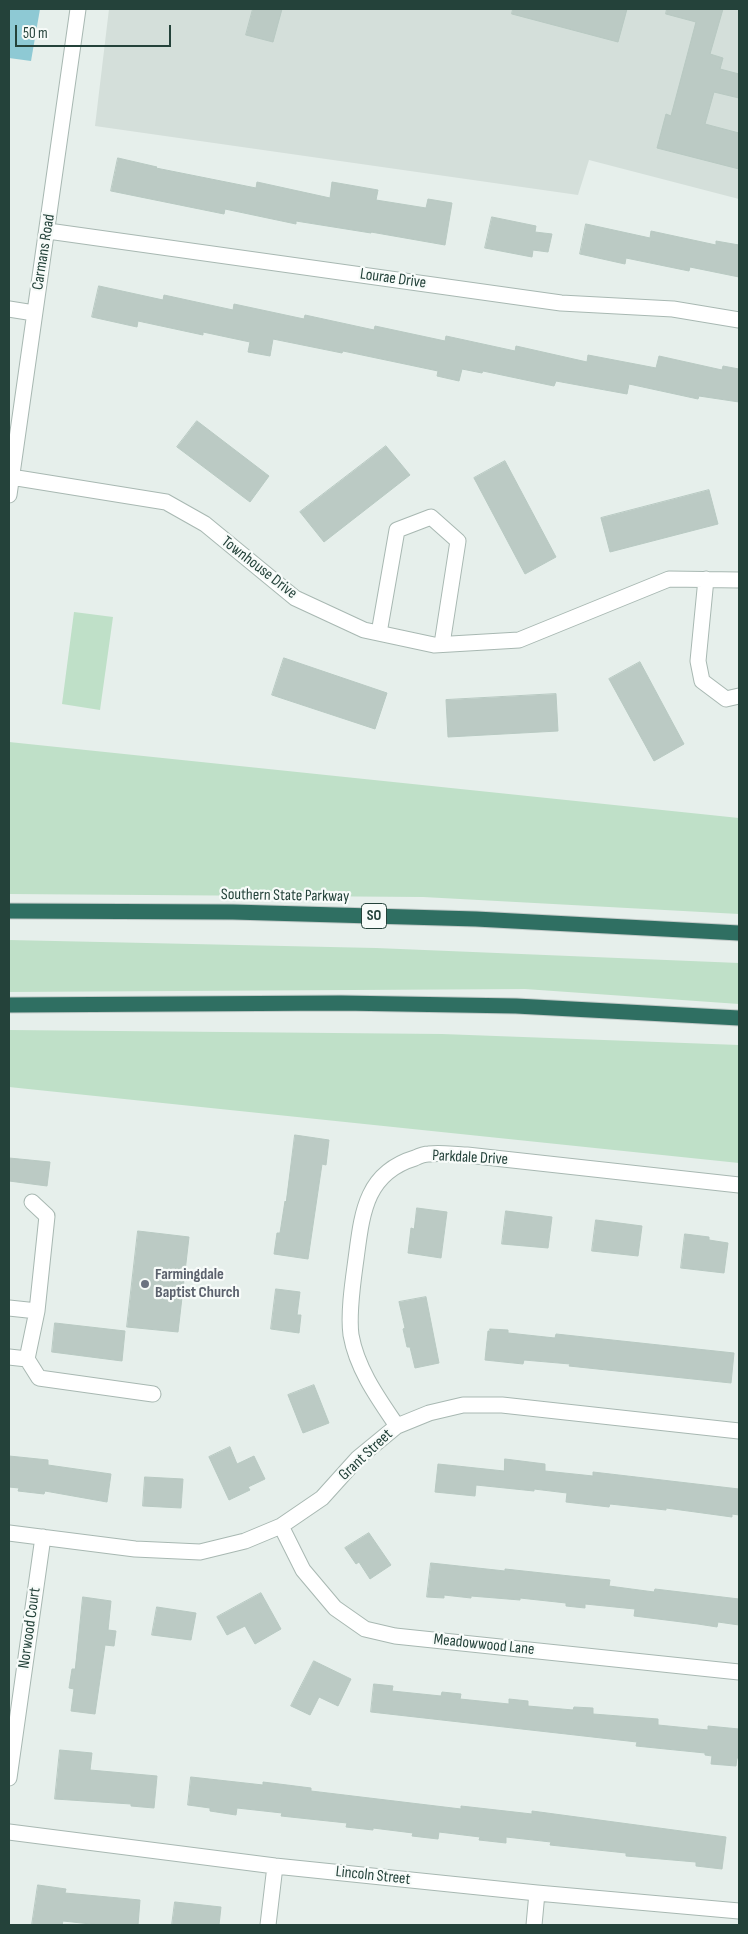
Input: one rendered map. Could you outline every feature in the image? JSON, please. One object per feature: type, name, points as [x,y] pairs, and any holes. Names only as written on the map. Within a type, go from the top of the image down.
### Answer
[{"type":"highway","name":"Southern State Parkway","points":[[9,911],[233,912],[467,919],[739,933]]},
{"type":"highway","points":[[9,1005],[341,1003],[516,1006],[739,1018]]},
{"type":"street","name":"Carmans Road","points":[[9,495],[34,313],[48,231],[78,9]]},
{"type":"street","name":"Lourae Drive","points":[[48,231],[561,303],[672,309],[739,320]]},
{"type":"street","points":[[9,309],[34,313]]},
{"type":"street","name":"Townhouse Drive","points":[[11,478],[166,502],[205,524],[295,598],[364,630],[434,645],[519,640],[669,579],[739,580]]},
{"type":"street","points":[[379,633],[397,530],[430,517],[458,541],[442,644]]},
{"type":"street","points":[[706,580],[698,661],[702,681],[726,699],[739,696]]},
{"type":"street","name":"Parkdale Drive","points":[[397,1426],[377,1397],[362,1370],[351,1334],[352,1292],[360,1229],[368,1198],[381,1178],[399,1163],[429,1154],[467,1155],[739,1185]]},
{"type":"street","points":[[32,1202],[47,1216],[37,1310],[27,1359],[39,1378],[153,1394]]},
{"type":"street","points":[[9,1308],[37,1310]]},
{"type":"street","points":[[9,1356],[27,1359]]},
{"type":"street","name":"Grant Street","points":[[9,1533],[135,1550],[200,1552],[245,1541],[281,1526],[322,1498],[358,1458],[397,1426],[429,1413],[463,1405],[502,1405],[739,1431]]},
{"type":"street","name":"Meadowwood Lane","points":[[281,1526],[303,1570],[335,1608],[366,1629],[395,1636],[739,1672]]},
{"type":"street","name":"Norwood Court","points":[[9,1778],[43,1537]]},
{"type":"street","name":"Lincoln Street","points":[[9,1832],[276,1866],[537,1893],[739,1911]]},
{"type":"street","points":[[268,1925],[276,1866]]},
{"type":"street","points":[[534,1925],[537,1893]]},
{"type":"shaded area","points":[[109,9],[739,9],[739,199],[589,160],[578,195],[95,126]]},
{"type":"green space","points":[[74,612],[113,617],[100,710],[62,704]]},
{"type":"green space","points":[[9,742],[739,818],[739,914],[423,897],[9,894]]},
{"type":"green space","points":[[9,940],[376,948],[739,963],[739,1004],[525,989],[9,992]]},
{"type":"green space","points":[[9,1030],[442,1034],[739,1045],[739,1163],[9,1087]]},
{"type":"water","points":[[9,9],[40,9],[31,61],[9,58]]},
{"type":"building","points":[[253,9],[282,9],[273,42],[246,35]]},
{"type":"building","points":[[513,9],[627,9],[618,42],[512,14]]},
{"type":"building","points":[[667,9],[723,9],[710,54],[723,58],[720,69],[739,74],[739,98],[714,92],[705,124],[739,133],[739,169],[657,148],[666,114],[671,116],[696,22],[666,14]]},
{"type":"building","points":[[118,158],[156,168],[256,188],[257,182],[330,198],[332,182],[378,190],[376,200],[426,208],[428,199],[452,203],[445,245],[296,221],[296,224],[225,209],[224,214],[111,191]]},
{"type":"building","points":[[492,217],[536,226],[535,232],[552,234],[548,252],[533,250],[532,257],[485,248]]},
{"type":"building","points":[[586,224],[650,238],[651,231],[716,245],[716,241],[739,245],[739,277],[690,267],[689,271],[626,258],[625,264],[580,254]]},
{"type":"building","points":[[99,286],[163,300],[164,295],[233,310],[234,304],[304,319],[305,315],[374,330],[375,326],[445,341],[446,336],[515,351],[516,346],[587,362],[588,355],[656,368],[659,356],[722,370],[723,366],[739,369],[739,402],[699,396],[698,399],[629,384],[627,394],[556,381],[554,386],[483,371],[482,373],[462,369],[459,381],[437,376],[438,371],[343,351],[342,353],[273,339],[270,356],[248,352],[250,342],[203,332],[203,335],[138,321],[137,327],[92,317]]},
{"type":"building","points":[[197,421],[269,476],[250,502],[177,447]]},
{"type":"building","points":[[386,446],[410,475],[324,542],[300,512]]},
{"type":"building","points":[[505,461],[556,557],[525,574],[474,478]]},
{"type":"building","points":[[709,490],[718,524],[610,552],[601,518]]},
{"type":"building","points":[[284,658],[387,693],[375,729],[272,695]]},
{"type":"building","points":[[640,662],[684,744],[654,761],[609,679]]},
{"type":"building","points":[[556,694],[558,731],[448,737],[446,700]]},
{"type":"building","points":[[295,1135],[329,1140],[326,1165],[322,1164],[308,1259],[274,1254],[277,1233],[280,1233],[286,1202]]},
{"type":"building","points":[[9,1158],[50,1162],[47,1186],[9,1181]]},
{"type":"building","points":[[417,1208],[447,1212],[441,1258],[408,1253],[411,1228],[414,1229]]},
{"type":"building","points":[[506,1211],[552,1217],[548,1248],[502,1244]]},
{"type":"building","points":[[596,1220],[642,1226],[638,1256],[592,1251]]},
{"type":"building","points":[[138,1231],[189,1237],[178,1332],[127,1327]]},
{"type":"building","points":[[685,1234],[709,1237],[709,1240],[728,1243],[724,1273],[681,1268]]},
{"type":"building","points":[[276,1289],[300,1292],[297,1315],[301,1315],[299,1333],[271,1329]]},
{"type":"building","points":[[426,1297],[439,1363],[415,1368],[410,1347],[407,1347],[399,1302]]},
{"type":"building","points":[[55,1323],[125,1331],[122,1361],[52,1352]]},
{"type":"building","points":[[490,1329],[555,1338],[556,1334],[734,1353],[731,1383],[569,1366],[570,1364],[524,1360],[523,1364],[485,1360],[488,1331]]},
{"type":"building","points":[[314,1385],[329,1423],[303,1433],[288,1395]]},
{"type":"building","points":[[230,1447],[237,1464],[254,1456],[265,1479],[248,1487],[250,1490],[229,1500],[209,1457]]},
{"type":"building","points":[[9,1456],[48,1460],[48,1465],[111,1474],[107,1502],[45,1491],[44,1494],[18,1491],[19,1488],[9,1487]]},
{"type":"building","points":[[505,1459],[545,1464],[545,1471],[593,1476],[593,1472],[739,1489],[739,1515],[732,1514],[732,1517],[666,1508],[666,1510],[610,1504],[609,1507],[566,1502],[567,1493],[534,1489],[534,1491],[476,1485],[475,1496],[435,1492],[438,1464],[504,1471]]},
{"type":"building","points":[[145,1477],[183,1479],[181,1508],[143,1506]]},
{"type":"building","points":[[369,1533],[391,1565],[370,1579],[359,1562],[356,1564],[345,1548]]},
{"type":"building","points":[[431,1563],[610,1580],[609,1586],[654,1592],[655,1589],[739,1599],[739,1625],[718,1622],[717,1627],[634,1616],[635,1609],[585,1604],[585,1608],[566,1606],[566,1603],[520,1598],[520,1600],[444,1595],[444,1598],[427,1597]]},
{"type":"building","points":[[261,1593],[281,1629],[255,1644],[245,1626],[227,1635],[217,1617]]},
{"type":"building","points":[[83,1597],[111,1601],[108,1630],[116,1631],[114,1646],[105,1645],[95,1714],[71,1711],[74,1689],[69,1688],[72,1669],[75,1669]]},
{"type":"building","points":[[157,1607],[196,1613],[191,1640],[152,1635]]},
{"type":"building","points":[[314,1661],[351,1679],[338,1706],[319,1697],[310,1715],[291,1706]]},
{"type":"building","points":[[374,1684],[393,1686],[392,1691],[441,1696],[442,1692],[461,1694],[460,1699],[509,1704],[509,1699],[528,1701],[528,1706],[573,1710],[574,1707],[593,1708],[593,1714],[658,1719],[658,1725],[708,1730],[708,1726],[739,1729],[739,1758],[737,1758],[736,1766],[711,1764],[712,1756],[705,1755],[705,1753],[636,1746],[637,1742],[371,1712]]},
{"type":"building","points":[[60,1750],[92,1753],[90,1770],[157,1776],[154,1808],[131,1806],[131,1804],[55,1799]]},
{"type":"building","points":[[191,1777],[263,1785],[263,1782],[311,1788],[311,1791],[461,1809],[461,1806],[532,1814],[532,1811],[726,1837],[722,1869],[696,1866],[696,1862],[626,1856],[626,1853],[550,1845],[551,1842],[506,1837],[506,1843],[479,1840],[480,1837],[439,1832],[438,1839],[412,1836],[413,1833],[346,1827],[347,1823],[281,1816],[282,1813],[237,1808],[236,1815],[210,1811],[210,1808],[188,1805]]},
{"type":"building","points":[[38,1885],[66,1889],[65,1893],[140,1900],[138,1925],[100,1925],[63,1921],[62,1925],[32,1925]]},
{"type":"building","points":[[175,1902],[221,1907],[219,1925],[172,1925]]},
{"type":"place","name":"Farmingdale Baptist Church","points":[[145,1284]]}]
